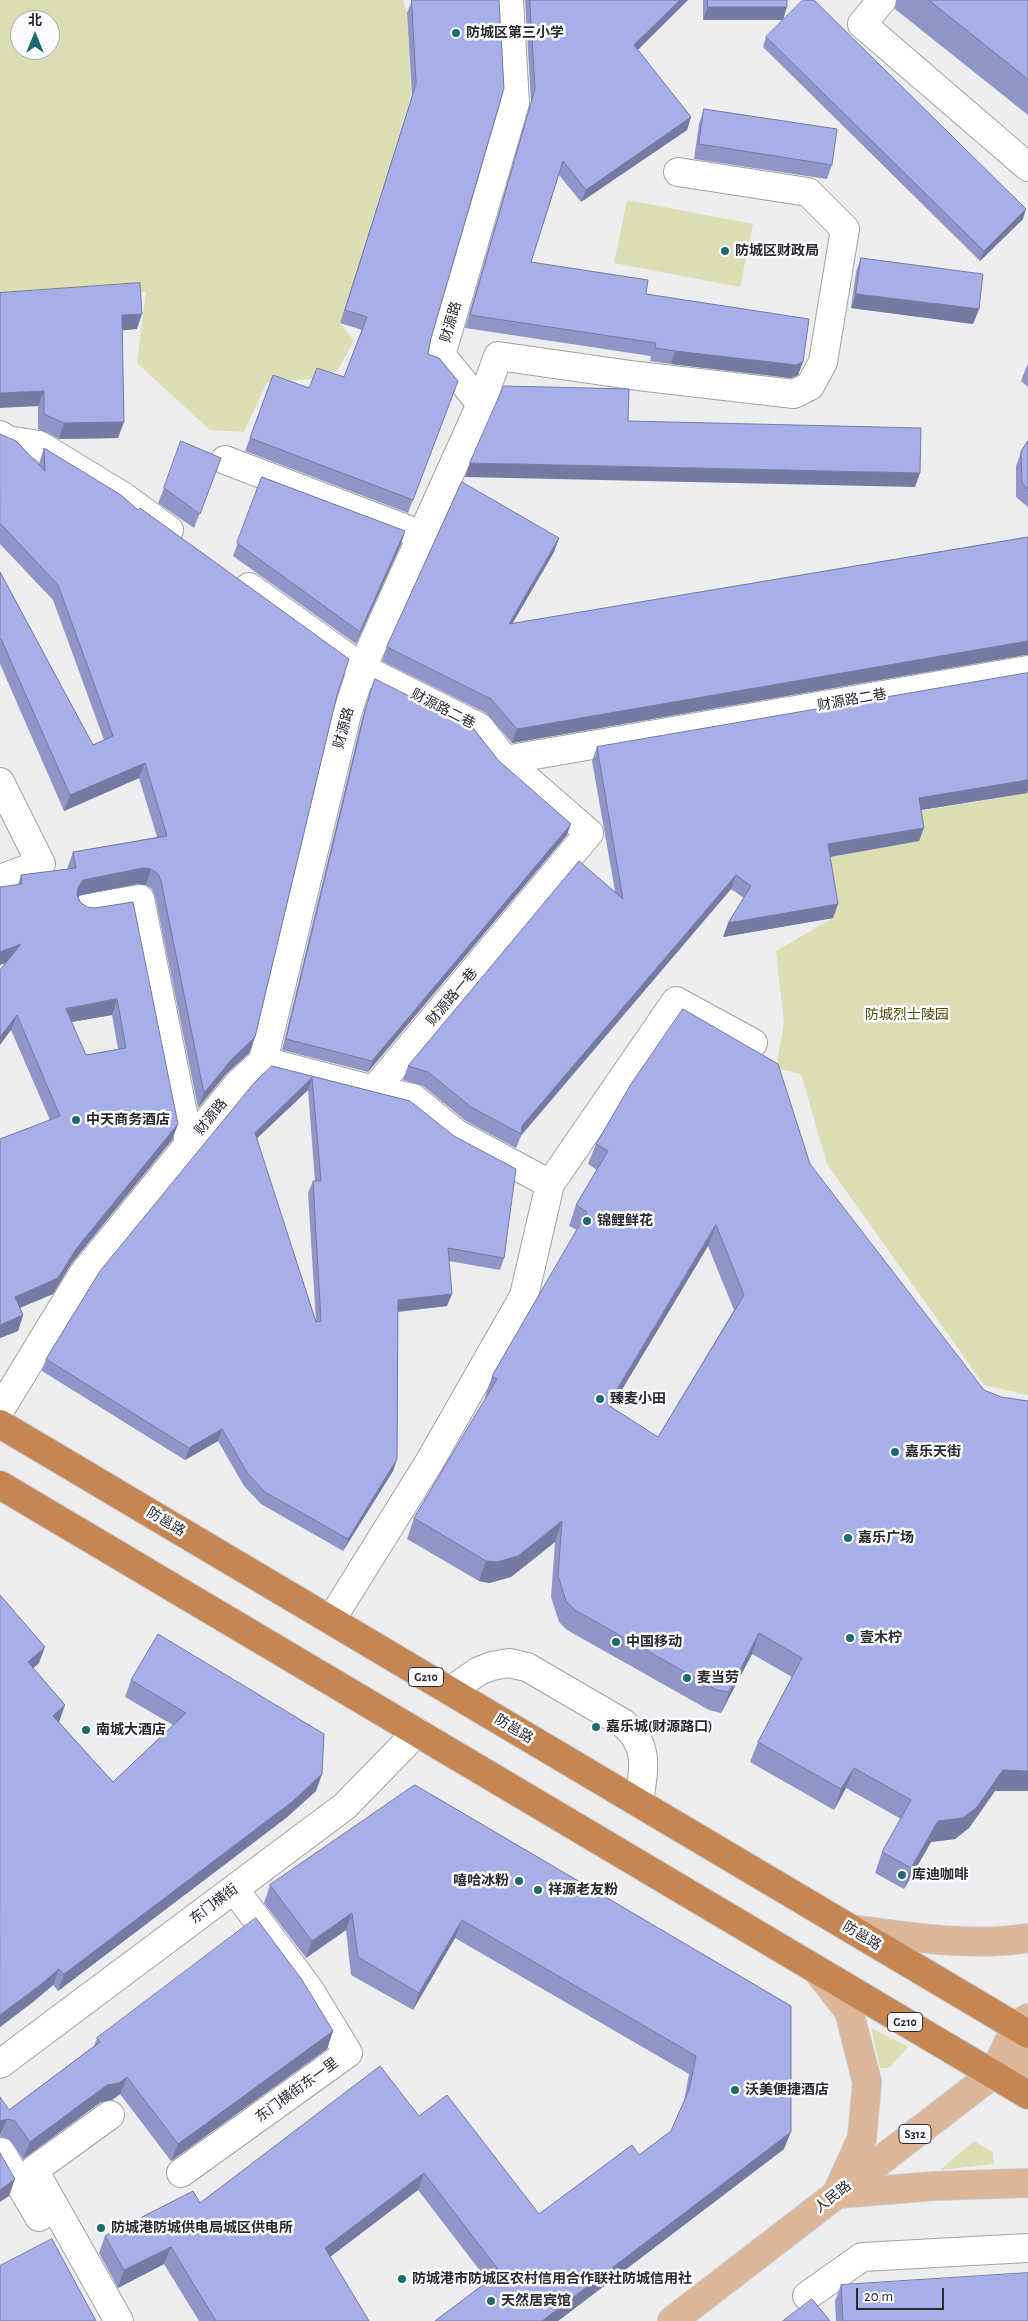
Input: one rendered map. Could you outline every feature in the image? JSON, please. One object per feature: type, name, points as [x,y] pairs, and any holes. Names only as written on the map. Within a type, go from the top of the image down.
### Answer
[{"type":"highway","name":"防邕路","points":[[0,1424],[852,1929],[1024,2026]]},
{"type":"highway","name":"G210","points":[[0,1485],[1028,2095]]},
{"type":"main road","points":[[852,1929],[938,1940],[1010,1941],[1028,1938]]},
{"type":"main road","points":[[818,1970],[849,2011],[866,2082],[862,2138],[836,2194],[934,2186],[1028,2183]]},
{"type":"main road","name":"S312","points":[[993,2074],[1024,2026]]},
{"type":"main road","name":"S312","points":[[993,2074],[1028,2061]]},
{"type":"main road","name":"人民路","points":[[672,2321],[993,2074]]},
{"type":"street","name":"财源路","points":[[0,1410],[83,1274],[238,1084],[263,1061],[347,714],[362,668],[481,404],[441,355],[515,103],[508,0]]},
{"type":"street","points":[[882,0],[862,24],[1028,167]]},
{"type":"street","points":[[481,404],[498,356],[638,376],[794,394],[810,386],[823,362],[845,229],[808,192],[678,172]]},
{"type":"street","points":[[0,435],[8,440],[39,445],[124,497],[188,543]]},
{"type":"street","points":[[225,460],[422,535]]},
{"type":"street","name":"财源路二巷","points":[[227,571],[362,668],[479,727],[504,760],[1028,670]]},
{"type":"street","name":"财源路一巷","points":[[374,1090],[590,833],[504,760]]},
{"type":"street","points":[[0,782],[41,864],[0,879]]},
{"type":"street","points":[[87,908],[140,899],[189,1144]]},
{"type":"street","points":[[332,1620],[430,1460],[524,1296],[550,1184],[676,1001],[753,1043]]},
{"type":"street","points":[[263,1061],[374,1090],[413,1098],[457,1134],[550,1184]]},
{"type":"street","points":[[450,1690],[479,1671],[509,1663],[527,1667],[623,1723],[635,1734],[641,1747],[643,1769],[639,1803]]},
{"type":"street","name":"东门横街","points":[[0,2064],[345,1806],[417,1732]]},
{"type":"street","name":"东门横街东一里","points":[[181,2173],[348,2053],[309,1989],[234,1889]]},
{"type":"street","points":[[110,2115],[34,2170],[119,2321]]},
{"type":"street","points":[[1,2152],[64,2260],[81,2254]]},
{"type":"street","points":[[808,2296],[862,2257],[1028,2248]]},
{"type":"green space","points":[[0,0],[403,0],[407,13],[411,96],[340,323],[354,341],[337,371],[312,379],[267,382],[244,432],[210,430],[137,363],[146,292],[0,304]]},
{"type":"green space","points":[[627,200],[753,224],[740,287],[614,263]]},
{"type":"green space","name":"防城烈士陵园","points":[[1028,782],[1028,1395],[984,1385],[827,1164],[801,1074],[776,1068],[784,1023],[776,951],[833,918],[823,858],[919,841],[914,812],[1027,793]]},
{"type":"green space","points":[[871,2028],[908,2047],[889,2068],[880,2068]]},
{"type":"green space","points":[[974,2141],[993,2152],[994,2164],[940,2170]]},
{"type":"building","points":[[412,0],[499,0],[504,88],[431,338],[428,354],[439,358],[458,381],[413,500],[250,438],[273,375],[309,388],[317,368],[344,377],[367,317],[345,310],[416,84]]},
{"type":"building","points":[[530,0],[680,0],[634,45],[691,117],[586,190],[563,161],[531,262],[648,280],[646,294],[809,319],[803,362],[796,365],[675,351],[655,348],[656,343],[470,315],[535,89]]},
{"type":"building","points":[[708,0],[787,0],[787,7],[708,7]]},
{"type":"building","points":[[803,0],[814,0],[1026,209],[984,251],[766,37]]},
{"type":"building","points":[[929,0],[1028,0],[1028,79]]},
{"type":"building","points":[[704,109],[837,129],[832,165],[699,144]]},
{"type":"building","points":[[861,258],[983,274],[979,309],[856,294]]},
{"type":"building","points":[[140,283],[142,314],[122,315],[124,422],[64,423],[44,414],[44,391],[0,393],[0,293]]},
{"type":"building","points":[[504,386],[629,389],[628,421],[921,428],[920,473],[470,463]]},
{"type":"building","points":[[0,434],[16,441],[45,471],[44,448],[121,495],[138,510],[140,508],[349,659],[337,695],[255,1037],[232,1059],[204,1093],[158,874],[151,869],[143,868],[83,880],[78,887],[77,895],[80,902],[87,907],[95,908],[133,902],[178,1124],[76,1249],[58,1278],[15,1297],[23,1315],[0,1325],[0,1139],[60,1116],[17,1015],[0,1037],[0,970],[21,944],[0,952],[0,887],[22,884],[21,875],[76,868],[73,852],[167,836],[145,763],[70,795],[0,640],[0,572],[93,745],[113,736],[58,585],[0,523]],"holes":[[[117,999],[126,1048],[86,1055],[66,1009]]]},
{"type":"building","points":[[181,441],[221,458],[200,514],[164,488]]},
{"type":"building","points":[[1028,441],[1028,489],[1022,483],[1021,452]]},
{"type":"building","points":[[262,477],[405,531],[360,632],[237,543]]},
{"type":"building","points":[[462,482],[559,538],[509,624],[1028,537],[1028,641],[517,729],[491,699],[387,647]]},
{"type":"building","points":[[1028,673],[1028,780],[919,798],[924,828],[828,844],[838,904],[728,923],[751,886],[736,875],[522,1126],[521,1134],[471,1107],[428,1072],[408,1066],[579,861],[623,899],[597,747]]},
{"type":"building","points":[[375,679],[473,728],[499,761],[571,824],[372,1061],[286,1039],[366,707]]},
{"type":"building","points":[[683,1009],[778,1064],[810,1164],[984,1390],[1001,1397],[1028,1401],[1028,1771],[1003,1770],[977,1807],[963,1818],[938,1821],[911,1868],[882,1852],[911,1800],[854,1768],[841,1789],[758,1742],[802,1658],[759,1633],[729,1692],[717,1690],[575,1610],[566,1601],[558,1576],[562,1521],[518,1556],[497,1562],[486,1561],[414,1518],[497,1379],[492,1376],[587,1212],[576,1205],[608,1151],[596,1144],[631,1084]],"holes":[[[716,1225],[744,1295],[658,1437],[608,1405]]]},
{"type":"building","points":[[272,1066],[410,1101],[454,1136],[516,1169],[504,1258],[448,1248],[452,1294],[398,1300],[397,1459],[348,1539],[265,1492],[248,1474],[222,1429],[189,1448],[46,1359],[100,1271],[254,1083]],"holes":[[[312,1078],[321,1181],[313,1181],[321,1321],[316,1322],[255,1133]]]},
{"type":"building","points":[[0,1595],[45,1647],[28,1662],[65,1705],[53,1716],[113,1782],[186,1713],[131,1680],[158,1634],[324,1734],[322,1774],[292,1802],[64,1974],[59,1969],[0,2015]]},
{"type":"building","points":[[415,1785],[791,2006],[791,2132],[542,2321],[435,2321],[500,2272],[424,2173],[325,2248],[369,2321],[216,2321],[171,2247],[124,2270],[105,2236],[193,2191],[200,2203],[380,2066],[419,2116],[447,2095],[539,2214],[632,2145],[639,2155],[671,2131],[689,2090],[696,2056],[462,1920],[419,1993],[358,1957],[352,1913],[312,1941],[270,1885]]},
{"type":"building","points":[[256,1918],[302,1980],[333,2031],[178,2144],[127,2077],[119,2083],[107,2085],[30,2142],[15,2121],[7,2119],[0,2121],[0,2097],[9,2110],[100,2042],[97,2038]]},
{"type":"building","points":[[0,2153],[15,2179],[0,2190]]},
{"type":"building","points":[[52,2239],[96,2321],[0,2321],[0,2266]]},
{"type":"building","points":[[1028,2273],[1028,2321],[843,2321],[841,2285]]},
{"type":"building","points":[[812,2299],[830,2321],[783,2321]]},
{"type":"place","name":"防城区第三小学","points":[[456,33]]},
{"type":"place","name":"防城区财政局","points":[[725,251]]},
{"type":"place","name":"中天商务酒店","points":[[76,1120]]},
{"type":"place","name":"锦鲤鲜花","points":[[587,1221]]},
{"type":"place","name":"臻麦小田","points":[[600,1399]]},
{"type":"place","name":"嘉乐天街","points":[[895,1452]]},
{"type":"place","name":"嘉乐广场","points":[[848,1538]]},
{"type":"place","name":"壹木柠","points":[[850,1638]]},
{"type":"place","name":"中国移动","points":[[616,1642]]},
{"type":"place","name":"麦当劳","points":[[687,1678]]},
{"type":"place","name":"嘉乐城(财源路口)","points":[[596,1727]]},
{"type":"place","name":"南城大酒店","points":[[86,1730]]},
{"type":"place","name":"库迪咖啡","points":[[902,1875]]},
{"type":"place","name":"嘻哈冰粉","points":[[519,1881]]},
{"type":"place","name":"祥源老友粉","points":[[538,1890]]},
{"type":"place","name":"沃美便捷酒店","points":[[735,2090]]},
{"type":"place","name":"防城港防城供电局城区供电所","points":[[101,2228]]},
{"type":"place","name":"防城港市防城区农村信用合作联社防城信用社","points":[[402,2279]]},
{"type":"place","name":"天然居宾馆","points":[[491,2301]]}]
